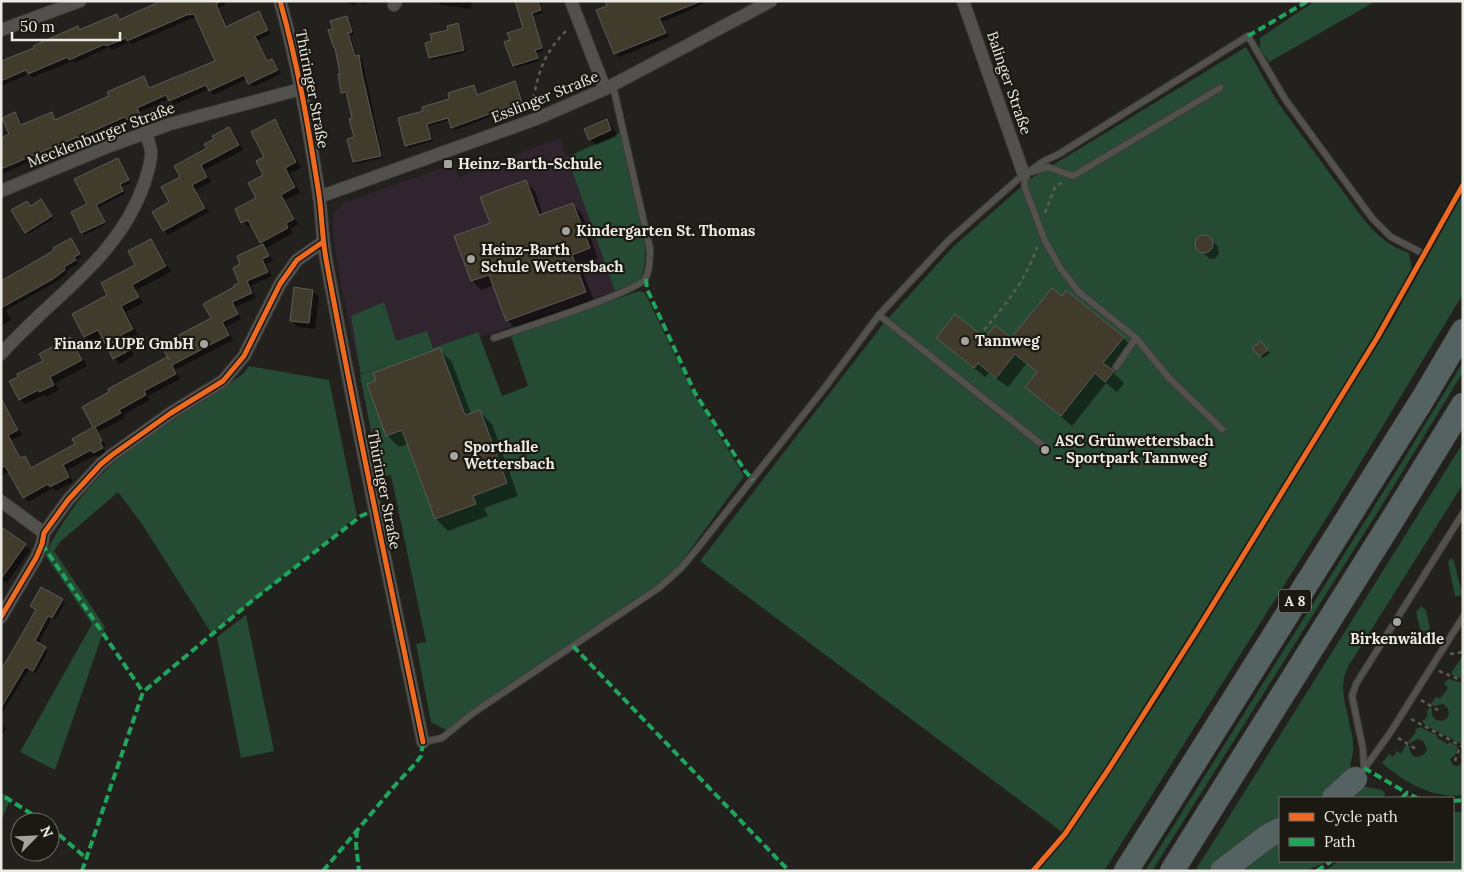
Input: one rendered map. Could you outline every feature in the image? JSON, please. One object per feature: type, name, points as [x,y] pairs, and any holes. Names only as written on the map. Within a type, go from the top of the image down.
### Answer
[{"type":"highway","name":"A 8","points":[[1126,871],[1424,397],[1463,331]]},
{"type":"highway","name":"A 8","points":[[1172,871],[1463,405]]},
{"type":"highway","points":[[1335,797],[1360,774]]},
{"type":"highway","points":[[1222,871],[1268,836],[1279,830]]},
{"type":"street","points":[[1,30],[80,1]]},
{"type":"street","name":"Thüringer Straße","points":[[280,1],[301,89],[320,197],[322,242],[374,510],[423,742]]},
{"type":"street","points":[[571,1],[609,88]]},
{"type":"street","name":"Esslinger Straße","points":[[320,197],[536,119],[609,88],[771,1]]},
{"type":"street","name":"Balinger Straße","points":[[963,1],[1024,175]]},
{"type":"street","name":"Mecklenburger Straße","points":[[1,191],[146,132],[301,89]]},
{"type":"street","points":[[1,354],[94,264],[117,236],[138,200],[146,177],[151,152],[146,132]]},
{"type":"street","points":[[1,617],[36,558],[44,533],[68,500],[101,464],[171,413],[222,381],[244,356],[280,284],[297,260],[322,242]]},
{"type":"street","points":[[1,501],[44,533]]},
{"type":"lane","points":[[423,742],[442,738],[474,713],[660,587],[681,568],[753,480],[879,315],[948,242],[1024,175],[1248,36],[1285,99],[1372,218],[1391,237],[1424,254]]},
{"type":"lane","points":[[494,338],[636,287],[646,279],[650,249],[609,88]]},
{"type":"lane","points":[[1024,175],[1048,167],[1073,176],[1220,88]]},
{"type":"lane","points":[[1024,175],[1025,188],[1039,226],[1061,269],[1079,292],[1136,338],[1169,378],[1222,429]]},
{"type":"lane","points":[[879,315],[1046,448]]},
{"type":"lane","points":[[1116,367],[1136,338]]},
{"type":"lane","points":[[1360,774],[1362,749],[1352,696],[1356,684],[1463,513]]},
{"type":"lane","points":[[1360,774],[1390,733],[1463,617]]},
{"type":"path","points":[[536,119],[532,107],[536,82],[542,62],[563,34],[578,20]]},
{"type":"path","points":[[984,330],[1015,292],[1032,261],[1039,239],[1039,226],[1055,187],[1073,176]]},
{"type":"path","points":[[1431,667],[1463,681]]},
{"type":"path","points":[[1414,696],[1441,712]]},
{"type":"path","points":[[1402,713],[1462,746],[1454,761]]},
{"type":"path","points":[[1390,733],[1416,749]]},
{"type":"shaded area","name":"Heinz-Barth Schule Wettersbach","points":[[560,138],[615,291],[480,337],[477,332],[360,375],[341,286],[333,232],[333,214],[343,203],[453,164],[459,177]]},
{"type":"green space","points":[[1315,1],[1376,1],[1269,62],[1260,49],[1260,38]]},
{"type":"green space","name":"ASC Grünwettersbach - Sportpark Tannweg","points":[[1246,47],[1278,103],[1364,220],[1384,240],[1409,253],[1412,270],[1357,364],[1206,609],[1101,775],[1062,832],[700,561],[884,323],[953,247],[1030,179]]},
{"type":"green space","points":[[620,133],[646,247],[642,276],[636,283],[615,291],[567,157]]},
{"type":"green space","points":[[1463,193],[1463,294],[1339,498],[1104,871],[1038,871],[1067,838],[1164,691],[1391,323]]},
{"type":"green space","points":[[639,291],[645,293],[692,391],[744,476],[677,568],[659,586],[446,730],[431,722],[416,644],[426,642],[391,475],[380,476],[360,375],[392,363],[361,374],[351,316],[384,302],[396,341],[427,331],[433,348],[478,332],[502,396],[528,386],[511,336]]},
{"type":"green space","points":[[1463,362],[1463,372],[1387,497],[1152,871],[1145,871],[1399,467]]},
{"type":"green space","points":[[249,366],[329,380],[357,516],[212,634],[142,524],[118,492],[60,542],[54,551],[105,627],[55,770],[20,752],[92,624],[45,555],[61,526],[80,498],[115,462],[156,431],[243,374]]},
{"type":"green space","points":[[1463,443],[1463,484],[1349,665],[1344,677],[1344,699],[1353,740],[1349,772],[1331,792],[1324,797],[1279,797],[1279,825],[1211,871],[1195,871]]},
{"type":"green space","points":[[1451,558],[1454,561],[1462,594],[1459,596],[1455,596],[1448,562]]},
{"type":"green space","points":[[1421,606],[1426,610],[1433,643],[1430,646],[1424,645],[1416,612]]},
{"type":"green space","points":[[246,615],[274,751],[241,758],[217,637]]},
{"type":"green space","points":[[1463,656],[1463,679],[1451,673]]},
{"type":"green space","points":[[1448,679],[1463,683],[1463,745],[1425,725],[1422,720],[1425,720],[1428,714],[1426,713],[1430,707],[1432,715],[1436,720],[1443,721],[1448,717],[1449,711],[1445,705],[1434,706],[1431,704],[1436,697],[1440,699],[1448,688],[1444,684]]},
{"type":"green space","points":[[1420,727],[1438,736],[1437,738],[1448,744],[1450,742],[1458,747],[1455,755],[1450,759],[1453,765],[1461,764],[1460,756],[1463,749],[1463,795],[1452,796],[1430,792],[1409,783],[1382,763],[1389,754],[1393,757],[1397,751],[1401,754],[1406,744],[1409,746],[1411,754],[1416,757],[1420,757],[1425,753],[1427,749],[1423,741],[1417,739],[1411,743],[1408,742],[1416,732],[1416,729]]},
{"type":"green space","points":[[1362,786],[1382,790],[1385,793],[1384,797],[1348,797]]},
{"type":"green space","points":[[2,793],[11,798],[1,821],[1,795]]},
{"type":"green space","points":[[1454,812],[1463,812],[1463,871],[1325,871],[1338,862],[1454,862]]},
{"type":"green space","points":[[1279,839],[1279,862],[1326,862],[1306,871],[1232,871]]},
{"type":"building","points":[[161,1],[222,1],[216,4],[226,27],[259,11],[268,30],[255,36],[267,61],[272,59],[278,70],[248,84],[244,75],[209,91],[206,85],[169,101],[166,95],[137,108],[140,114],[127,120],[125,117],[1,169],[1,138],[9,134],[2,118],[15,112],[21,125],[52,112],[55,120],[109,96],[107,92],[144,76],[149,88],[215,61],[194,14],[189,14],[127,41],[126,38],[106,46],[105,44],[69,60],[68,57],[28,74],[26,70],[1,81],[1,61],[34,48],[33,46],[78,26],[79,30],[117,14],[119,20]]},
{"type":"building","points":[[515,1],[538,1],[541,10],[532,13],[542,48],[535,50],[538,58],[513,66],[504,42],[510,40],[507,33],[523,28]]},
{"type":"building","points":[[605,1],[699,2],[659,18],[666,33],[614,54],[596,10],[607,6]]},
{"type":"building","points":[[347,16],[352,32],[348,33],[355,56],[359,55],[381,156],[353,162],[347,139],[354,137],[349,119],[352,118],[346,92],[341,93],[338,74],[340,74],[335,48],[328,30],[333,29],[330,21]]},
{"type":"building","points":[[458,23],[464,50],[429,58],[425,43],[432,41],[430,34],[448,30],[447,26]]},
{"type":"building","points":[[515,81],[522,102],[451,128],[448,118],[427,124],[431,139],[405,146],[398,118],[423,111],[422,107],[449,99],[448,93],[474,85],[477,95]]},
{"type":"building","points":[[275,119],[296,162],[285,168],[295,187],[281,195],[294,219],[286,223],[288,228],[260,243],[248,220],[241,223],[235,209],[256,198],[248,183],[263,175],[256,161],[264,157],[251,132]]},
{"type":"building","points":[[607,119],[611,130],[589,140],[584,129]]},
{"type":"building","points":[[229,127],[239,145],[201,165],[207,177],[192,185],[205,208],[163,231],[152,212],[169,202],[161,187],[180,177],[174,166],[207,148],[204,144],[214,139],[212,136]]},
{"type":"building","points":[[118,158],[129,180],[120,184],[123,191],[96,205],[105,222],[81,233],[71,212],[87,204],[74,179]]},
{"type":"building","points":[[526,180],[539,215],[573,203],[590,248],[572,255],[586,292],[506,321],[489,275],[471,281],[454,236],[490,223],[480,197]]},
{"type":"building","points":[[41,199],[52,216],[25,233],[11,210],[27,201],[31,206]]},
{"type":"building","points":[[1204,235],[1210,238],[1213,244],[1210,250],[1204,253],[1198,250],[1195,244],[1198,238]]},
{"type":"building","points":[[71,238],[80,254],[74,257],[76,260],[64,267],[65,270],[53,279],[1,308],[1,281]]},
{"type":"building","points":[[151,239],[166,266],[132,285],[139,297],[121,306],[133,329],[121,335],[130,350],[113,359],[98,330],[84,337],[72,314],[107,295],[101,283],[135,265],[128,251]]},
{"type":"building","points":[[263,244],[269,256],[262,259],[268,272],[247,281],[252,293],[232,302],[238,314],[222,322],[229,335],[172,365],[176,374],[144,391],[146,395],[119,410],[121,413],[95,427],[102,441],[100,442],[103,448],[93,453],[91,450],[63,465],[69,477],[50,487],[48,484],[23,498],[5,466],[1,468],[1,398],[18,430],[8,435],[20,458],[25,456],[31,468],[75,444],[72,439],[93,427],[82,407],[109,392],[108,389],[141,371],[167,357],[169,360],[163,349],[180,340],[177,336],[211,318],[203,304],[239,283],[233,268],[240,264],[237,256]]},
{"type":"building","points":[[294,287],[313,290],[309,323],[290,321]]},
{"type":"building","points":[[1052,288],[1062,296],[1066,290],[1124,337],[1103,363],[1114,371],[1105,382],[1095,373],[1061,416],[1025,387],[1037,372],[1015,354],[996,378],[978,363],[974,368],[936,338],[955,314],[985,338],[995,325],[1011,338]]},
{"type":"building","points":[[70,337],[82,360],[50,377],[54,385],[39,392],[38,390],[19,400],[9,381],[18,377],[17,374],[43,361],[39,354]]},
{"type":"building","points":[[1261,341],[1268,350],[1259,356],[1252,348]]},
{"type":"building","points":[[440,348],[465,415],[480,410],[507,483],[473,496],[476,504],[435,519],[402,430],[386,436],[367,384],[376,381],[373,373]]},
{"type":"building","points":[[1,527],[26,544],[1,579]]},
{"type":"building","points":[[41,587],[63,599],[52,618],[48,616],[35,641],[46,647],[33,671],[26,667],[24,669],[1,708],[1,670],[36,610],[30,606]]},
{"type":"marked path","points":[[1248,36],[1308,1]]},
{"type":"marked path","points":[[646,279],[647,289],[695,393],[745,471],[753,480]]},
{"type":"marked path","points":[[82,871],[143,692],[253,600],[361,516],[374,510]]},
{"type":"marked path","points":[[42,544],[143,692]]},
{"type":"marked path","points":[[573,646],[789,871]]},
{"type":"marked path","points":[[323,871],[415,764],[421,756],[423,742]]},
{"type":"marked path","points":[[1364,768],[1407,793]]},
{"type":"marked path","points":[[1403,797],[1407,793],[1415,797]]},
{"type":"marked path","points":[[5,797],[28,812]]},
{"type":"marked path","points":[[1454,801],[1463,800]]},
{"type":"marked path","points":[[357,830],[356,844],[359,871]]},
{"type":"marked path","points":[[60,836],[86,858]]},
{"type":"marked path","points":[[1317,871],[1330,862]]},
{"type":"cycle path","points":[[280,1],[298,73],[307,122],[319,195],[326,259],[349,380],[423,742]]},
{"type":"cycle path","points":[[1033,871],[1065,834],[1196,632],[1377,338],[1463,185]]},
{"type":"cycle path","points":[[1,617],[36,558],[44,533],[68,500],[101,464],[112,455],[171,413],[223,381],[244,356],[280,284],[297,260],[323,242]]},
{"type":"place","name":"Heinz-Barth-Schule","points":[[448,164]]},
{"type":"place","name":"Kindergarten St. Thomas","points":[[566,231]]},
{"type":"place","name":"Heinz-Barth Schule Wettersbach","points":[[471,259]]},
{"type":"place","name":"Tannweg","points":[[965,341]]},
{"type":"place","name":"Finanz LUPE GmbH","points":[[204,344]]},
{"type":"place","name":"ASC Grünwettersbach - Sportpark Tannweg","points":[[1045,450]]},
{"type":"place","name":"Sporthalle Wettersbach","points":[[454,456]]},
{"type":"place","name":"Birkenwäldle","points":[[1397,622]]}]
